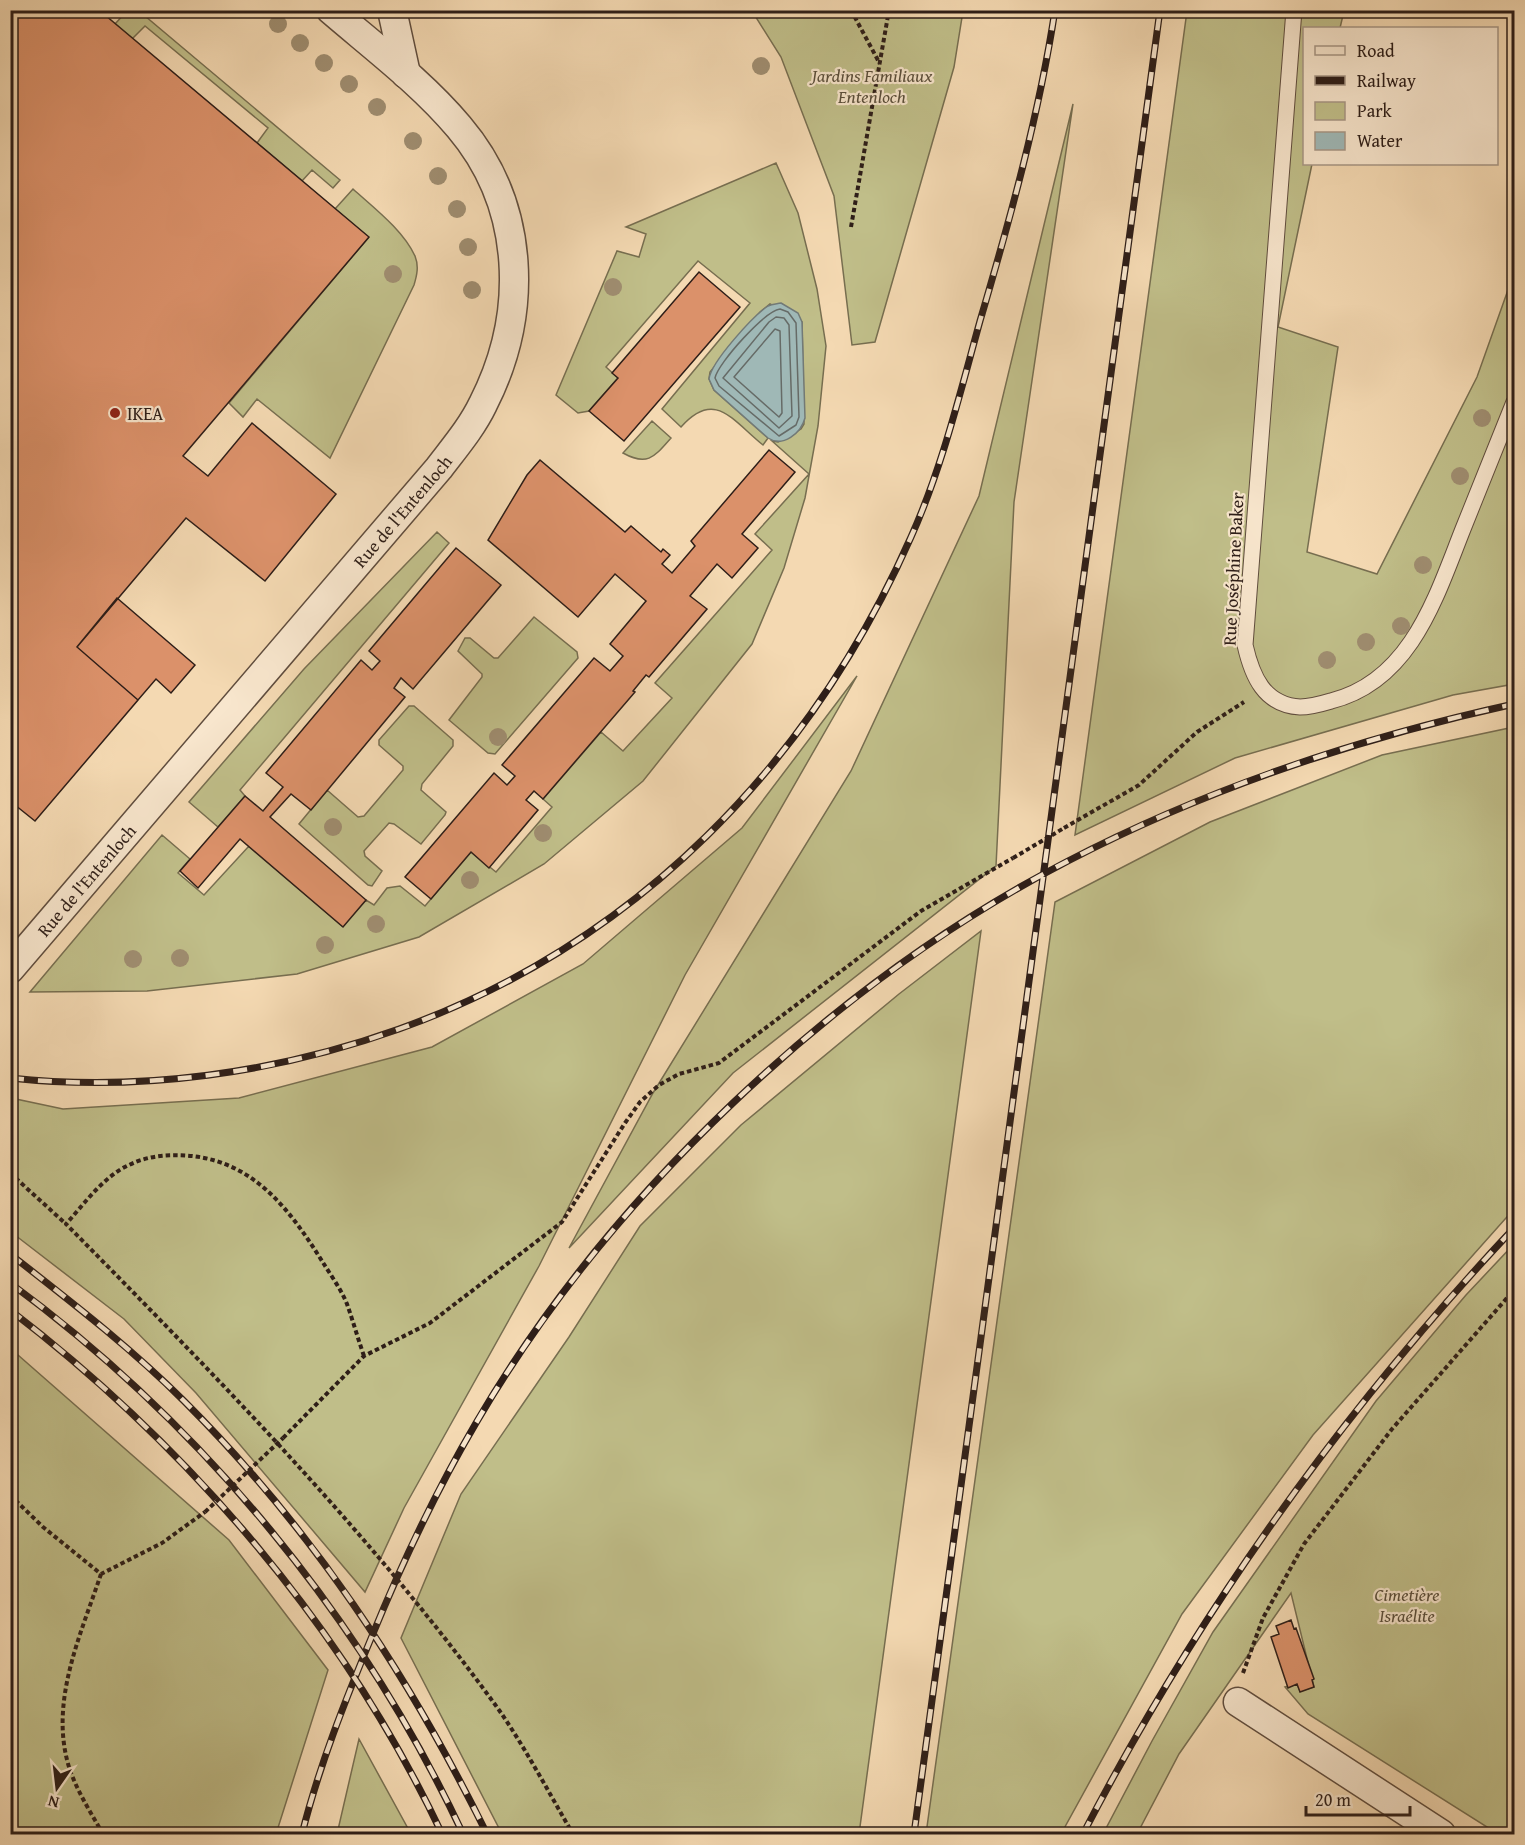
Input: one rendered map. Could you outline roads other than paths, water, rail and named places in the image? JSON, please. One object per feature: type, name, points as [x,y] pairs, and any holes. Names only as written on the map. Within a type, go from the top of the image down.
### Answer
[{"type":"street","name":"Rue de l'Entenloch","points":[[10,969],[439,468],[467,432],[496,377],[513,310],[515,272],[508,221],[499,193],[482,159],[459,127],[405,74],[331,10]]},
{"type":"street","points":[[392,10],[405,74]]},
{"type":"street","points":[[1238,1702],[1441,1834]]},
{"type":"lane","name":"Rue Joséphine Baker","points":[[1294,10],[1245,645],[1249,666],[1262,690],[1275,699],[1293,706],[1310,707],[1362,690],[1401,657],[1429,614],[1515,402]]},
{"type":"water","points":[[781,303],[798,313],[802,322],[805,418],[800,429],[791,437],[774,441],[714,390],[709,379],[717,362],[743,329],[768,306]]},
{"type":"railway","points":[[10,1078],[59,1082],[109,1082],[208,1075],[256,1068],[305,1057],[399,1029],[485,993],[565,948],[639,896],[706,837],[767,770],[822,698],[870,620],[922,511],[950,430],[1013,205],[1041,89],[1055,10]]},
{"type":"railway","points":[[914,1834],[1160,10]]},
{"type":"railway","points":[[302,1834],[333,1734],[383,1609],[433,1501],[476,1423],[530,1338],[592,1256],[660,1177],[734,1102],[813,1032],[895,968],[981,911],[1068,861],[1176,810],[1286,768],[1399,732],[1514,704]]},
{"type":"railway","points":[[1083,1834],[1175,1671],[1278,1516],[1391,1368],[1514,1228]]},
{"type":"railway","points":[[10,1254],[99,1325],[163,1381],[230,1450],[274,1500],[354,1605],[390,1660],[424,1716],[487,1834]]},
{"type":"railway","points":[[10,1283],[81,1339],[148,1399],[212,1463],[271,1531],[326,1602],[377,1677],[422,1754],[463,1834]]},
{"type":"railway","points":[[10,1310],[140,1421],[200,1482],[257,1546],[310,1614],[359,1685],[403,1758],[442,1834]]},
{"type":"place","name":"IKEA","points":[[115,413]]},
{"type":"park label","name":"Jardins Familiaux Entenloch","points":[[872,85]]},
{"type":"park label","name":"Cimetière Israélite","points":[[1407,1604]]}]
